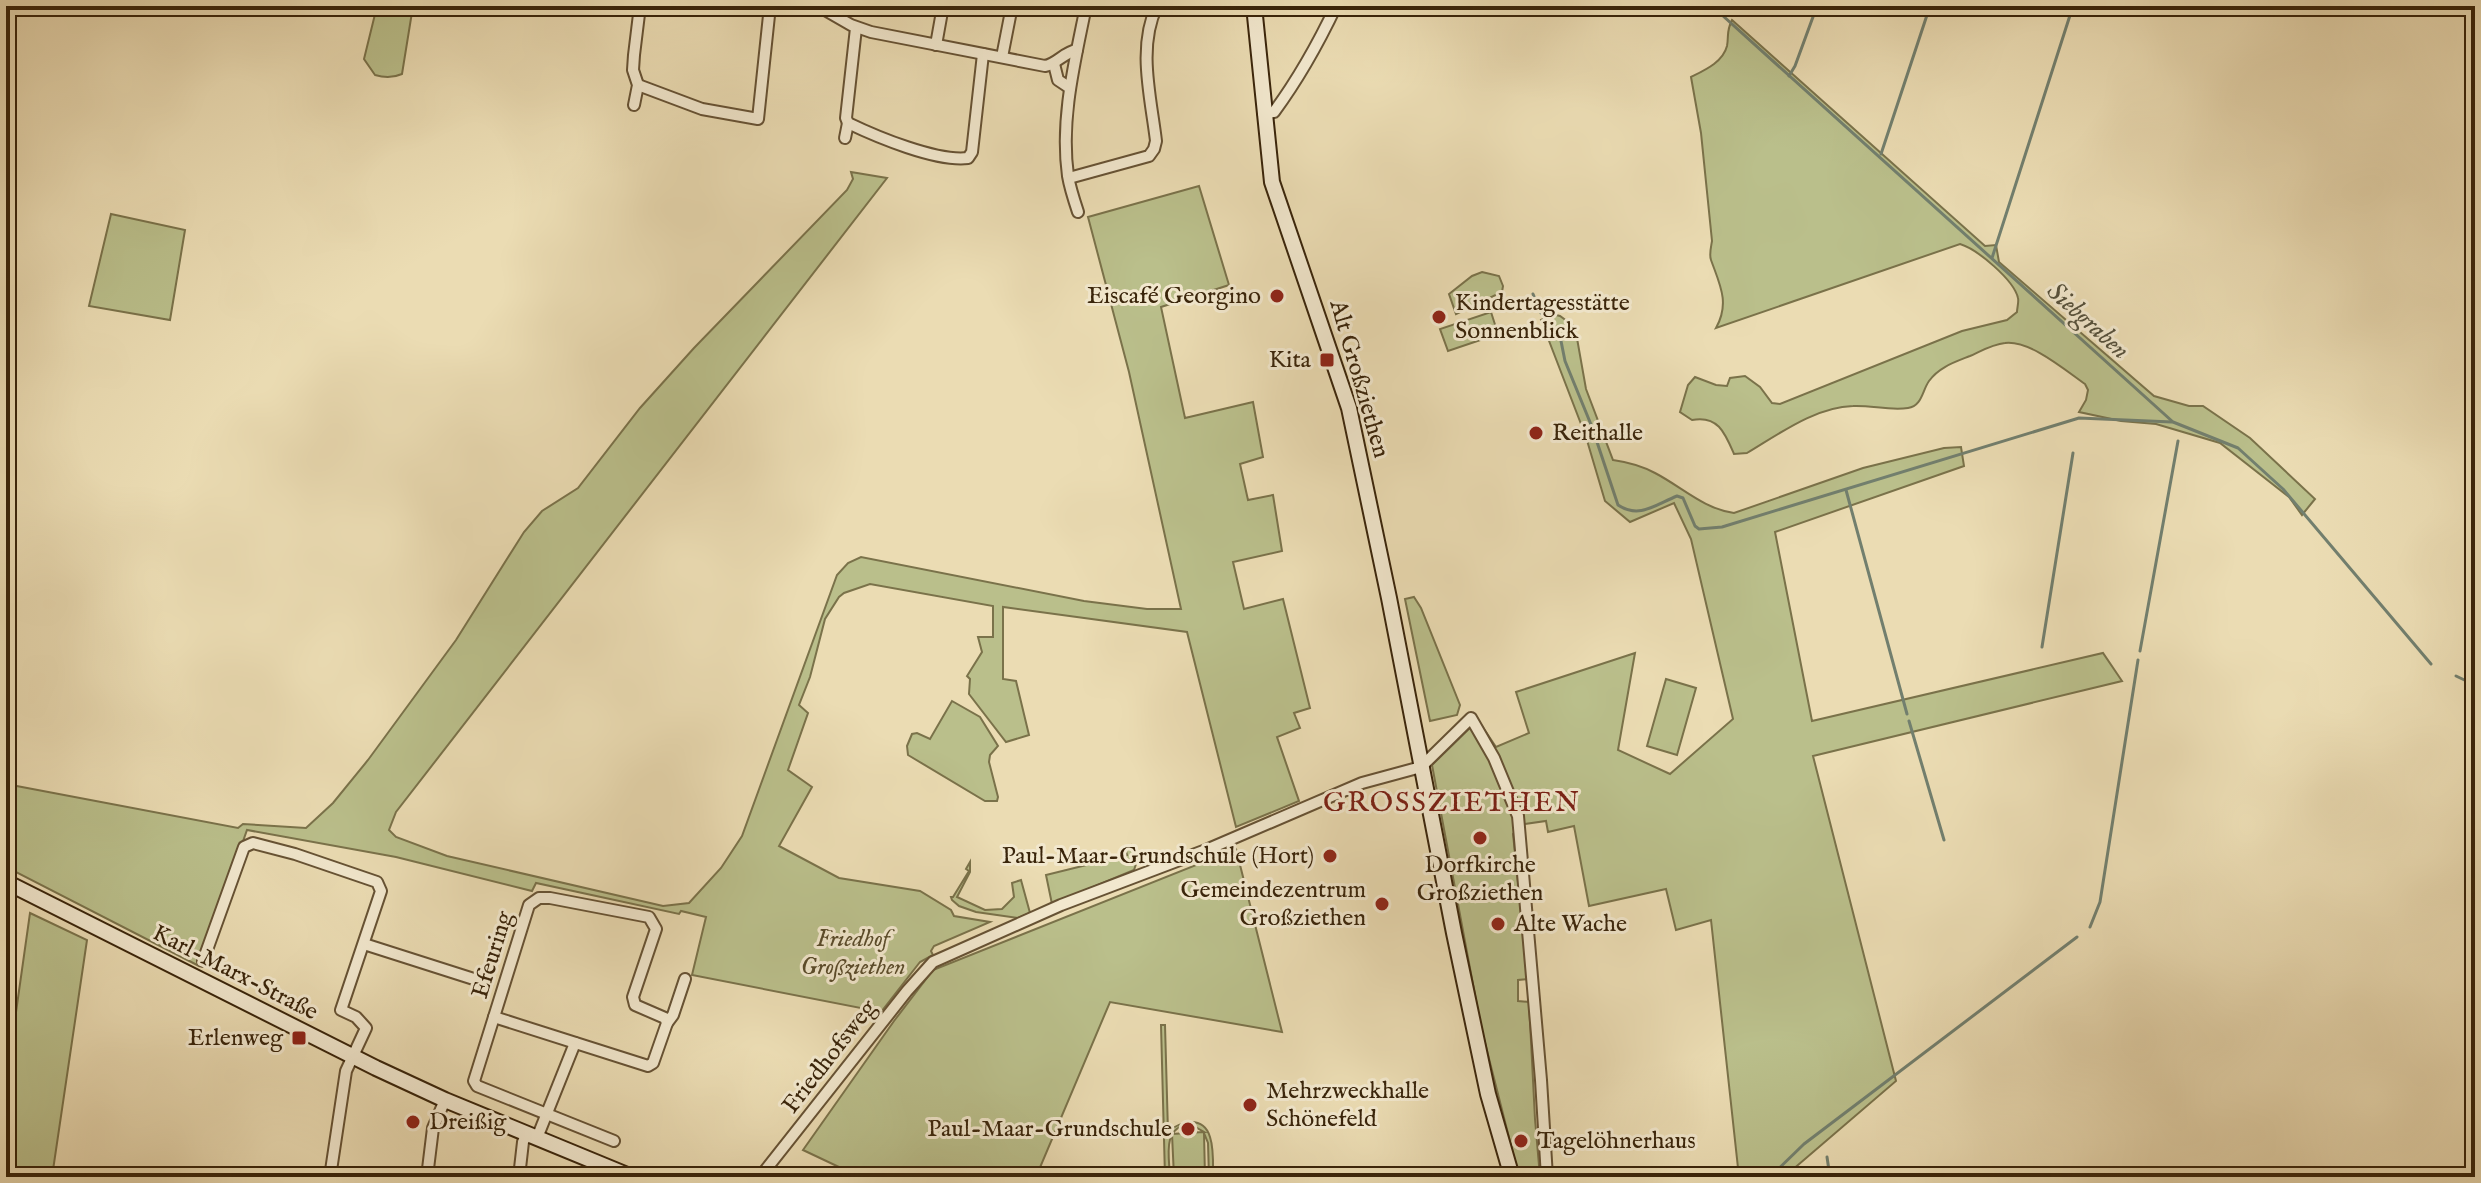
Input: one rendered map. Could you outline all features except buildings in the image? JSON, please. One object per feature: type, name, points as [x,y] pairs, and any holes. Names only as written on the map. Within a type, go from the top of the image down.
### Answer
[{"type":"street","points":[[634,105],[638,85],[633,70],[640,6]]},
{"type":"street","points":[[638,85],[702,109],[761,120],[770,6]]},
{"type":"street","points":[[818,6],[856,28],[1045,66],[1077,50]]},
{"type":"street","points":[[936,45],[943,6]]},
{"type":"street","points":[[1002,57],[1012,6]]},
{"type":"street","points":[[1078,212],[1069,178],[1066,132],[1070,88],[1086,6]]},
{"type":"street","points":[[1069,178],[1149,156],[1154,149],[1156,141],[1146,37],[1157,6]]},
{"type":"street","name":"Alt Großziethen","points":[[1254,6],[1269,166],[1276,197],[1349,408],[1488,1094],[1512,1177]]},
{"type":"street","points":[[1263,113],[1274,112],[1290,90],[1312,55],[1336,6]]},
{"type":"street","points":[[845,138],[856,28]]},
{"type":"street","points":[[848,123],[917,150],[968,158],[972,152],[983,54]]},
{"type":"street","points":[[1054,64],[1058,80],[1070,88]]},
{"type":"street","points":[[1421,767],[1471,718],[1494,758],[1518,816],[1547,1177]]},
{"type":"street","name":"Friedhofsweg","points":[[760,1177],[933,962],[1061,905],[1206,850],[1362,783],[1421,767]]},
{"type":"street","points":[[203,961],[244,847],[253,843],[295,854],[377,882],[381,891],[341,1010],[356,1017],[366,1028],[346,1071],[330,1177]]},
{"type":"street","name":"Karl-Marx-Straße","points":[[6,882],[445,1100],[632,1177]]},
{"type":"street","name":"Efeuring","points":[[667,1023],[665,1018],[635,1005],[633,997],[656,929],[649,917],[550,898],[539,898],[529,905],[494,1017],[648,1066],[653,1063],[685,979]]},
{"type":"street","points":[[364,944],[480,981]]},
{"type":"street","points":[[494,1017],[474,1081],[477,1086],[614,1141]]},
{"type":"street","points":[[519,1177],[523,1142],[532,1135],[547,1113],[575,1043]]},
{"type":"street","points":[[427,1177],[433,1128],[445,1100]]},
{"type":"green space","points":[[377,6],[413,6],[402,74],[386,77],[375,75],[364,59]]},
{"type":"green space","points":[[1732,20],[1985,246],[1996,245],[1999,262],[2154,396],[2189,406],[2203,406],[2250,438],[2315,499],[2302,515],[2289,497],[2220,443],[2156,424],[2121,421],[2079,412],[2086,400],[2088,390],[2085,384],[2047,357],[2015,343],[1992,346],[1942,369],[1929,381],[1913,407],[1853,406],[1825,411],[1747,453],[1734,454],[1724,433],[1714,423],[1692,420],[1680,412],[1688,385],[1695,377],[1727,386],[1730,378],[1745,376],[1760,387],[1772,403],[1780,404],[1962,331],[2007,320],[2017,312],[2018,298],[2010,283],[1985,259],[1960,244],[1716,328],[1723,302],[1710,258],[1712,241],[1701,133],[1691,77],[1722,57]]},
{"type":"green space","name":"Friedhof Großziethen","points":[[851,172],[887,178],[396,812],[389,830],[396,837],[447,856],[663,906],[689,903],[721,868],[742,836],[837,575],[848,563],[861,557],[1084,601],[1147,609],[1181,609],[1129,372],[1088,217],[1199,186],[1229,285],[1161,307],[1185,418],[1253,402],[1263,457],[1240,464],[1248,500],[1273,495],[1282,551],[1233,562],[1244,609],[1283,599],[1310,708],[1294,713],[1300,728],[1277,737],[1299,801],[1236,827],[1187,632],[1003,607],[1003,679],[1016,681],[1029,735],[1006,742],[969,694],[970,679],[967,676],[982,652],[978,637],[993,637],[993,606],[870,584],[844,593],[825,619],[810,677],[799,705],[808,713],[788,770],[812,787],[779,846],[839,878],[920,891],[951,910],[954,916],[990,922],[934,946],[931,951],[933,955],[920,962],[881,1012],[692,975],[706,917],[536,883],[532,891],[396,857],[247,830],[199,966],[6,867],[6,784],[238,828],[243,824],[306,828],[333,803],[368,760],[456,640],[524,532],[542,511],[578,488],[640,408],[694,348],[847,190],[853,179]]},
{"type":"green space","points":[[111,214],[185,230],[170,320],[89,306]]},
{"type":"green space","points":[[1482,272],[1499,276],[1502,292],[1456,314],[1449,294]]},
{"type":"green space","points":[[1491,312],[1498,334],[1448,351],[1440,329]]},
{"type":"green space","points":[[1552,314],[1575,327],[1586,389],[1613,460],[1650,471],[1723,511],[1734,513],[1863,468],[1944,448],[1961,447],[1964,466],[1775,532],[1812,721],[2103,653],[2122,681],[1813,756],[1896,1081],[1784,1177],[1739,1177],[1711,920],[1676,930],[1666,889],[1589,906],[1574,826],[1548,832],[1546,821],[1525,824],[1513,834],[1528,979],[1518,980],[1518,1001],[1529,1002],[1540,1177],[1519,1177],[1481,1027],[1432,765],[1478,720],[1496,747],[1529,733],[1516,692],[1635,653],[1618,750],[1670,774],[1733,719],[1691,539],[1674,503],[1630,522],[1605,501],[1586,437],[1541,320]]},
{"type":"green space","points":[[1414,597],[1460,705],[1457,715],[1430,721],[1405,599]]},
{"type":"green space","points":[[1666,679],[1696,688],[1677,755],[1647,746]]},
{"type":"green space","points":[[952,701],[980,717],[998,746],[990,755],[989,762],[997,801],[985,801],[908,755],[907,746],[912,734],[930,739]]},
{"type":"green space","points":[[1131,845],[1137,861],[1134,870],[1052,904],[1046,875],[1127,855],[1125,847]]},
{"type":"green space","points":[[1236,849],[1282,1032],[1110,1002],[1036,1177],[951,1177],[944,1174],[942,1177],[860,1177],[803,1150],[933,970]]},
{"type":"green space","points":[[970,862],[970,872],[957,897],[985,910],[1002,909],[1014,897],[1012,883],[1021,880],[1030,913],[1018,918],[976,912],[959,906],[951,897],[969,871],[966,869]]},
{"type":"green space","points":[[30,913],[87,940],[52,1177],[6,1177],[6,1083]]},
{"type":"green space","points":[[1161,1025],[1165,1025],[1168,1132],[1179,1125],[1191,1122],[1207,1130],[1213,1157],[1213,1177],[1209,1177],[1208,1143],[1204,1133],[1205,1177],[1174,1177],[1172,1135],[1169,1144],[1170,1177],[1165,1177]],"holes":[[[1190,1124],[1204,1132],[1173,1134],[1181,1126]]]},
{"type":"waterway","name":"Siebgraben","points":[[1712,6],[2173,422],[2238,448],[2283,489],[2431,664]]},
{"type":"waterway","points":[[1789,76],[1817,6]]},
{"type":"waterway","points":[[1881,154],[1930,6]]},
{"type":"waterway","points":[[1992,258],[2073,6]]},
{"type":"waterway","points":[[1533,294],[1541,313],[1560,336],[1565,361],[1592,427],[1618,505],[1640,511],[1677,496],[1683,498],[1699,529],[1722,527],[2079,418],[2172,422]]},
{"type":"waterway","points":[[2140,651],[2178,441]]},
{"type":"waterway","points":[[2042,647],[2073,453]]},
{"type":"waterway","points":[[1846,490],[1907,714]]},
{"type":"waterway","points":[[2090,927],[2100,902],[2138,660]]},
{"type":"waterway","name":"Siebgraben","points":[[2456,676],[2475,685]]},
{"type":"waterway","points":[[1909,721],[1944,840]]},
{"type":"waterway","points":[[1770,1177],[1804,1144],[2077,937]]},
{"type":"waterway","points":[[1827,1157],[1830,1177]]},
{"type":"place","name":"Eiscafé Georgino","points":[[1277,296]]},
{"type":"place","name":"Kindertagesstätte Sonnenblick","points":[[1439,317]]},
{"type":"place","name":"Kita","points":[[1327,360]]},
{"type":"place","name":"Reithalle","points":[[1536,433]]},
{"type":"place","name":"Dorfkirche Großziethen","points":[[1480,838]]},
{"type":"place","name":"Paul-Maar-Grundschule (Hort)","points":[[1330,856]]},
{"type":"place","name":"Gemeindezentrum Großziethen","points":[[1382,904]]},
{"type":"place","name":"Alte Wache","points":[[1498,924]]},
{"type":"place","name":"Erlenweg","points":[[299,1038]]},
{"type":"place","name":"Mehrzweckhalle Schönefeld","points":[[1250,1105]]},
{"type":"place","name":"Dreißig","points":[[413,1122]]},
{"type":"place","name":"Paul-Maar-Grundschule","points":[[1188,1129]]},
{"type":"place","name":"Tagelöhnerhaus","points":[[1521,1141]]},
{"type":"district","name":"GROSSZIETHEN","points":[[1452,803]]}]
